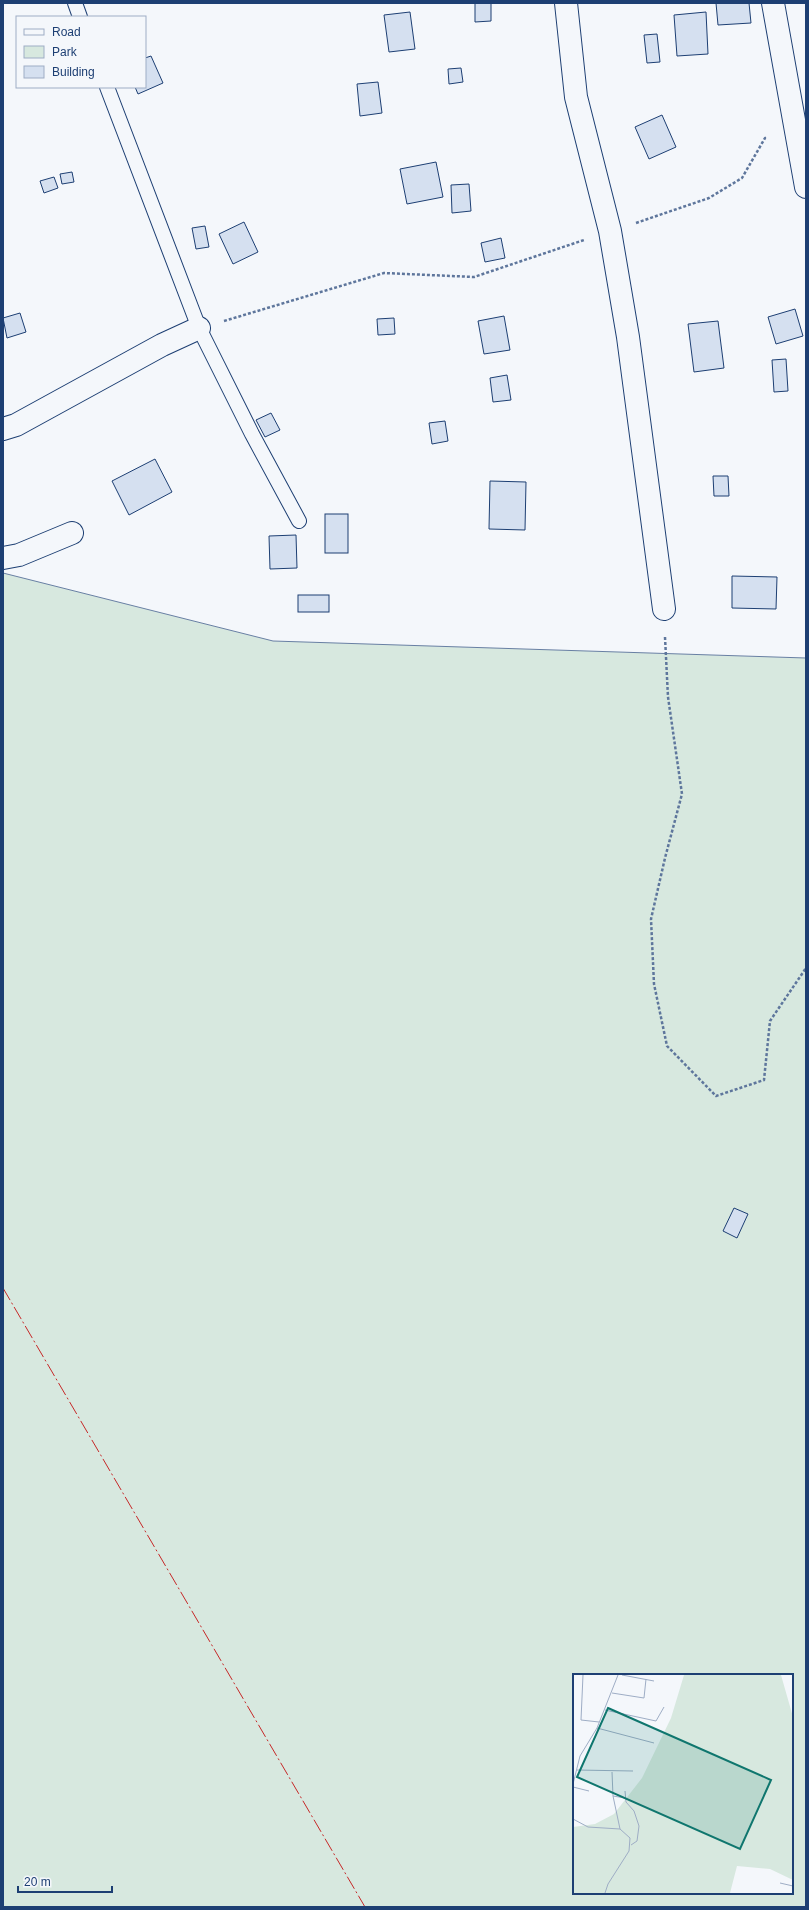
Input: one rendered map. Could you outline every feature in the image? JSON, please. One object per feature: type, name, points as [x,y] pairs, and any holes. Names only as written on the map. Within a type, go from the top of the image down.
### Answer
[{"type":"street","points":[[566,3],[576,97],[610,232],[628,337],[664,609]]},
{"type":"street","points":[[773,3],[806,187]]},
{"type":"street","points":[[3,428],[16,425],[162,345],[199,328]]},
{"type":"street","points":[[3,558],[19,554],[72,532]]},
{"type":"lane","points":[[75,3],[80,16]]},
{"type":"lane","points":[[107,88],[199,328],[252,434],[299,521]]},
{"type":"path","points":[[199,328],[384,273],[474,277],[709,198],[742,178],[765,138],[797,136]]},
{"type":"path","points":[[664,609],[668,698],[682,794],[651,919],[654,984],[667,1046],[716,1096],[764,1080],[770,1021],[806,968]]},
{"type":"green space","points":[[3,573],[273,641],[806,658],[806,1907],[3,1907]]},
{"type":"building","points":[[475,3],[491,3],[491,21],[475,22]]},
{"type":"building","points":[[716,3],[749,3],[751,23],[718,25]]},
{"type":"building","points":[[410,12],[415,49],[389,52],[384,15]]},
{"type":"building","points":[[706,12],[708,54],[677,56],[674,15]]},
{"type":"building","points":[[657,34],[660,62],[647,63],[644,35]]},
{"type":"building","points":[[151,56],[163,83],[138,94],[135,88],[146,88],[146,58]]},
{"type":"building","points":[[461,68],[463,82],[449,84],[448,69]]},
{"type":"building","points":[[378,82],[382,113],[360,116],[357,84]]},
{"type":"building","points":[[662,115],[676,147],[649,159],[635,127]]},
{"type":"building","points":[[436,162],[443,197],[407,204],[400,169]]},
{"type":"building","points":[[72,172],[74,182],[62,184],[60,174]]},
{"type":"building","points":[[54,177],[58,188],[44,193],[40,181]]},
{"type":"building","points":[[469,184],[471,211],[452,213],[451,185]]},
{"type":"building","points":[[244,222],[258,252],[233,264],[219,234]]},
{"type":"building","points":[[205,226],[209,247],[196,249],[192,228]]},
{"type":"building","points":[[501,238],[505,258],[485,262],[481,243]]},
{"type":"building","points":[[795,309],[803,336],[776,344],[768,317]]},
{"type":"building","points":[[20,313],[26,332],[7,338],[3,318]]},
{"type":"building","points":[[504,316],[510,350],[484,354],[478,321]]},
{"type":"building","points":[[394,318],[395,334],[378,335],[377,319]]},
{"type":"building","points":[[718,321],[724,368],[694,372],[688,324]]},
{"type":"building","points":[[786,359],[788,391],[774,392],[772,360]]},
{"type":"building","points":[[507,375],[511,400],[493,402],[490,378]]},
{"type":"building","points":[[271,413],[280,430],[265,437],[256,420]]},
{"type":"building","points":[[445,421],[448,441],[432,444],[429,423]]},
{"type":"building","points":[[155,459],[172,492],[129,515],[112,481]]},
{"type":"building","points":[[713,476],[728,476],[729,496],[714,496]]},
{"type":"building","points":[[490,481],[526,482],[525,530],[489,529]]},
{"type":"building","points":[[325,514],[348,514],[348,553],[325,553]]},
{"type":"building","points":[[296,535],[297,568],[270,569],[269,536]]},
{"type":"building","points":[[732,576],[777,577],[776,609],[732,608]]},
{"type":"building","points":[[298,595],[329,595],[329,612],[298,612]]},
{"type":"building","points":[[734,1208],[748,1214],[737,1238],[723,1231]]},
{"type":"power","points":[[3,1288],[365,1907]]}]
